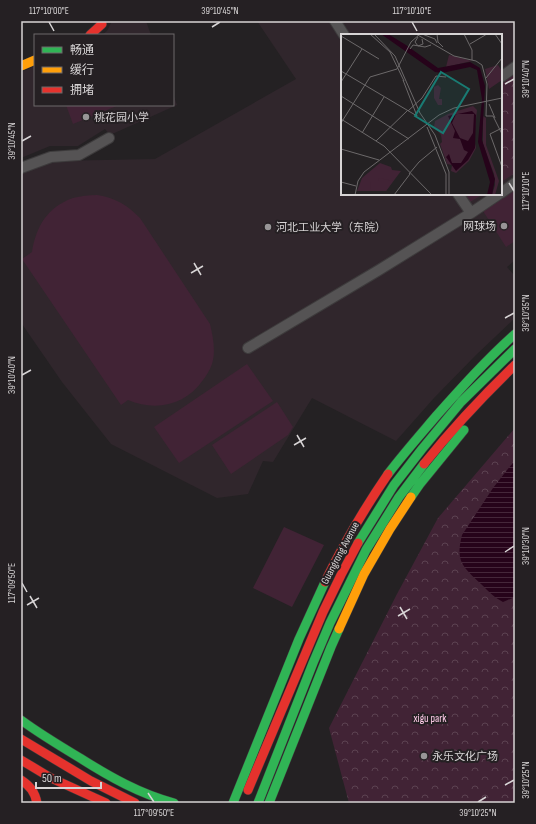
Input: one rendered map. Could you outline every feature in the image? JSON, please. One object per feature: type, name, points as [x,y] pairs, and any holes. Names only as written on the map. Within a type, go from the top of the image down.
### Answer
[{"type":"main road","points":[[91,34],[102,24]]},
{"type":"main road","points":[[21,66],[34,60]]},
{"type":"main road","points":[[233,803],[294,651],[331,568],[354,527],[368,504],[417,437],[469,379],[515,334]]},
{"type":"main road","name":"Guangrong Avenue","points":[[245,798],[323,612],[362,536],[394,485],[422,449],[461,402],[515,349]]},
{"type":"main road","name":"Guangrong Avenue","points":[[258,803],[330,623],[366,550],[399,497],[438,445],[480,399],[515,365]]},
{"type":"main road","points":[[269,803],[331,647],[364,574],[390,529],[420,484],[472,420],[494,396],[515,377]]},
{"type":"main road","points":[[21,720],[43,736],[110,777],[138,791],[174,803]]},
{"type":"main road","points":[[21,739],[57,762],[135,803]]},
{"type":"main road","points":[[21,760],[51,778],[106,803]]},
{"type":"main road","points":[[21,780],[33,790],[36,795],[37,803]]},
{"type":"street","points":[[335,21],[343,34]]},
{"type":"street","points":[[502,76],[515,67]]},
{"type":"street","points":[[21,168],[51,157],[79,155],[109,138]]},
{"type":"street","points":[[502,192],[515,183]]},
{"type":"street","points":[[459,195],[470,213]]},
{"type":"street","points":[[248,348],[379,270],[497,195]]},
{"type":"shaded area","points":[[112,21],[146,21],[151,34],[103,34],[107,31]]},
{"type":"shaded area","name":"河北工业大学（东院）","points":[[257,21],[515,21],[515,260],[507,267],[515,276],[515,318],[434,398],[396,441],[312,398],[273,462],[263,461],[248,494],[217,498],[111,444],[62,382],[22,324],[21,171],[53,161],[155,159],[296,79]]},
{"type":"shaded area","name":"桃花园小学","points":[[34,66],[34,106],[174,106],[174,97],[177,105],[110,135],[105,129],[78,146],[50,146],[21,158],[21,72]]},
{"type":"shaded area","points":[[515,460],[515,597],[503,602],[489,592],[469,573],[462,563],[459,552],[462,535],[493,488]]},
{"type":"green space","points":[[515,68],[515,173],[502,181],[502,76]]},
{"type":"green space","points":[[66,106],[117,106],[73,124]]},
{"type":"green space","name":"网球场","points":[[515,189],[515,241],[506,247],[483,211]]},
{"type":"green space","points":[[97,195],[110,198],[121,203],[140,218],[210,324],[214,349],[211,366],[196,389],[170,404],[160,406],[149,405],[139,404],[128,400],[121,405],[22,259],[32,252],[36,234],[44,219],[50,212],[64,202],[73,198]]},
{"type":"green space","points":[[466,195],[481,195],[470,202]]},
{"type":"green space","points":[[247,364],[273,401],[179,463],[154,427]]},
{"type":"green space","points":[[277,402],[293,427],[288,435],[231,474],[212,445]]},
{"type":"green space","name":"xigu park","points":[[515,428],[515,803],[349,803],[329,728],[397,594],[438,518]]},
{"type":"green space","points":[[284,527],[324,545],[292,607],[253,588]]},
{"type":"traffic: fast","points":[[388,474],[456,394],[515,334]]},
{"type":"traffic: fast","points":[[358,543],[394,485],[422,449],[461,402],[515,349]]},
{"type":"traffic: fast","points":[[411,497],[464,430]]},
{"type":"traffic: fast","points":[[258,803],[330,623],[366,550],[399,497],[424,464]]},
{"type":"traffic: fast","points":[[233,803],[299,639],[325,582]]},
{"type":"traffic: fast","points":[[269,803],[339,629]]},
{"type":"traffic: fast","points":[[21,720],[50,740],[114,778],[137,790],[174,803]]},
{"type":"traffic: slow","points":[[21,66],[34,60]]},
{"type":"traffic: slow","points":[[339,629],[364,574],[390,529],[411,497]]},
{"type":"traffic: jam","points":[[91,34],[102,24]]},
{"type":"traffic: jam","points":[[424,464],[468,413],[515,365]]},
{"type":"traffic: jam","points":[[325,582],[354,527],[388,474]]},
{"type":"traffic: jam","points":[[248,790],[323,612],[358,543]]},
{"type":"traffic: jam","points":[[21,739],[91,781],[135,803]]},
{"type":"traffic: jam","points":[[21,760],[51,778],[106,803]]},
{"type":"traffic: jam","points":[[21,780],[32,790],[37,803]]},
{"type":"place","name":"桃花园小学","points":[[86,117]]},
{"type":"place","name":"网球场","points":[[504,226]]},
{"type":"place","name":"河北工业大学（东院）","points":[[268,227]]},
{"type":"place","name":"永乐文化广场","points":[[424,756]]}]
